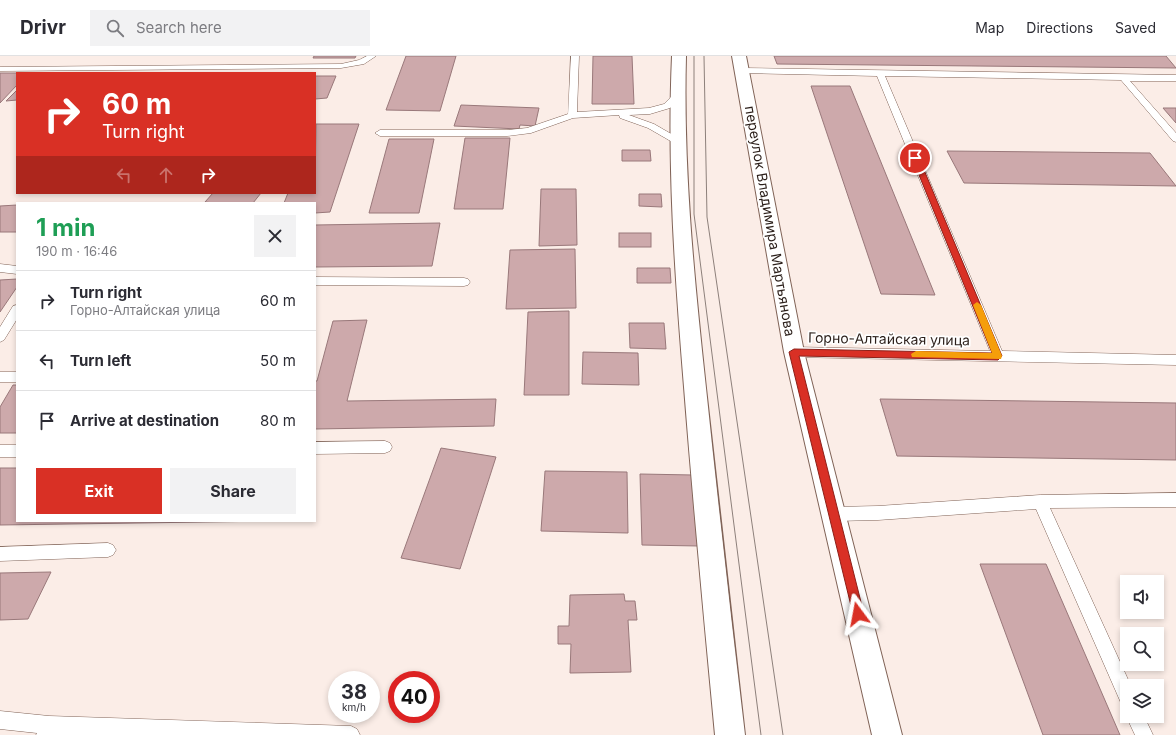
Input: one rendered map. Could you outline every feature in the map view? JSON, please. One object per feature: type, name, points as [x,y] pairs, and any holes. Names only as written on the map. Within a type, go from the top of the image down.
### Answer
[{"type":"street","points":[[680,56],[677,96],[680,228],[713,579],[730,735]]},
{"type":"street","name":"переулок Владимира Мартьянова","points":[[741,63],[794,352],[887,735]]},
{"type":"lane","points":[[0,69],[341,66],[357,64],[368,60],[372,56]]},
{"type":"lane","points":[[572,114],[575,56]]},
{"type":"lane","points":[[741,63],[880,74],[1176,78]]},
{"type":"lane","points":[[880,74],[998,356]]},
{"type":"lane","points":[[1122,78],[1176,139]]},
{"type":"lane","points":[[380,133],[507,133],[528,131],[572,114],[614,113],[656,109],[667,106],[677,96]]},
{"type":"lane","points":[[614,113],[635,119],[658,129],[677,141]]},
{"type":"lane","points":[[0,268],[16,270]]},
{"type":"lane","points":[[316,281],[464,282]]},
{"type":"lane","points":[[0,337],[16,311]]},
{"type":"lane","name":"Горно-Алтайская улица","points":[[794,352],[1176,360]]},
{"type":"lane","points":[[0,377],[16,377]]},
{"type":"lane","points":[[316,448],[385,447]]},
{"type":"lane","points":[[0,451],[16,450]]},
{"type":"lane","points":[[834,514],[878,513],[1040,502],[1176,500]]},
{"type":"lane","points":[[1040,502],[1120,681]]},
{"type":"lane","points":[[0,554],[108,550]]},
{"type":"lane","points":[[0,720],[47,730],[351,735]]},
{"type":"lane","points":[[1138,723],[1144,735]]},
{"type":"building","points":[[314,56],[356,56],[355,58],[313,58]]},
{"type":"building","points":[[406,56],[456,56],[440,111],[386,110]]},
{"type":"building","points":[[593,56],[632,56],[634,104],[592,104]]},
{"type":"building","points":[[774,56],[1166,56],[1176,68],[777,64]]},
{"type":"building","points":[[0,73],[16,73],[16,86],[0,103]]},
{"type":"building","points":[[316,76],[336,76],[327,98],[316,99]]},
{"type":"building","points":[[811,86],[850,86],[935,295],[881,294]]},
{"type":"building","points":[[16,91],[16,100],[6,101]]},
{"type":"building","points":[[461,105],[539,108],[535,126],[520,125],[519,129],[454,126]]},
{"type":"building","points":[[1163,108],[1176,108],[1176,123]]},
{"type":"building","points":[[316,124],[359,124],[330,212],[316,213],[316,202],[284,202],[288,194],[316,194]]},
{"type":"building","points":[[465,138],[510,138],[503,209],[454,209]]},
{"type":"building","points":[[389,139],[434,139],[419,213],[369,213]]},
{"type":"building","points":[[622,150],[650,150],[651,161],[622,161]]},
{"type":"building","points":[[947,151],[1150,153],[1176,186],[964,183]]},
{"type":"building","points":[[541,189],[576,189],[577,245],[539,246]]},
{"type":"building","points":[[212,194],[260,194],[254,202],[205,202]]},
{"type":"building","points":[[639,194],[661,194],[662,207],[639,206]]},
{"type":"building","points":[[16,205],[16,232],[0,232],[0,206]]},
{"type":"building","points":[[440,223],[432,266],[316,267],[316,225]]},
{"type":"building","points":[[619,233],[651,233],[651,247],[619,247]]},
{"type":"building","points":[[575,249],[576,308],[506,309],[510,250]]},
{"type":"building","points":[[637,268],[670,268],[671,283],[637,283]]},
{"type":"building","points":[[16,279],[16,288],[0,312],[0,280]]},
{"type":"building","points":[[569,311],[569,395],[524,395],[528,312]]},
{"type":"building","points":[[367,320],[347,401],[496,399],[494,426],[316,429],[316,381],[333,321]]},
{"type":"building","points":[[629,323],[664,323],[666,349],[630,348]]},
{"type":"building","points":[[583,352],[638,353],[639,385],[582,384]]},
{"type":"building","points":[[13,385],[16,385],[16,433],[0,433],[0,407]]},
{"type":"building","points":[[880,399],[1176,403],[1176,460],[897,456]]},
{"type":"building","points":[[441,448],[496,457],[460,569],[401,558]]},
{"type":"building","points":[[0,468],[16,468],[16,522],[205,522],[0,525]]},
{"type":"building","points":[[545,471],[627,472],[628,533],[541,531]]},
{"type":"building","points":[[640,474],[693,475],[699,546],[642,545]]},
{"type":"building","points":[[980,564],[1046,564],[1120,735],[1043,735]]},
{"type":"building","points":[[51,572],[28,619],[0,620],[0,573]]},
{"type":"building","points":[[624,594],[625,601],[635,601],[637,620],[628,620],[631,672],[570,673],[571,644],[558,644],[558,626],[569,626],[570,595]]},
{"type":"tram line","points":[[694,56],[694,214],[761,735]]},
{"type":"tram line","points":[[704,56],[707,217],[783,735]]},
{"type":"slow traffic","points":[[916,354],[998,356],[977,305]]},
{"type":"route","points":[[858,614],[794,352],[998,356],[915,158]]}]
